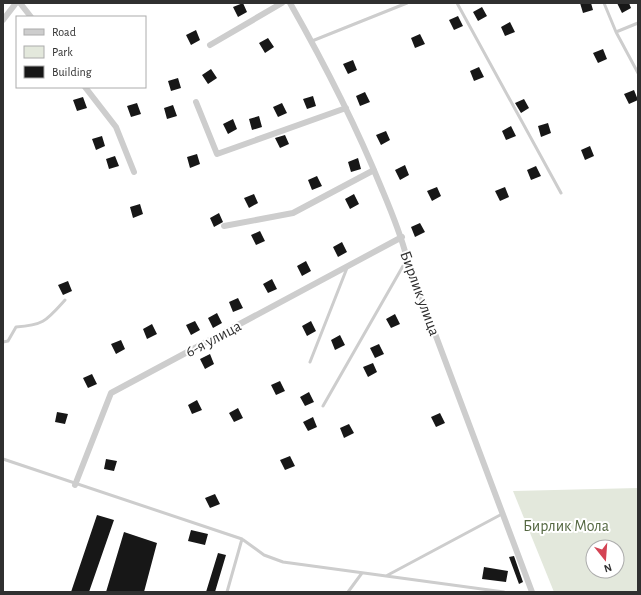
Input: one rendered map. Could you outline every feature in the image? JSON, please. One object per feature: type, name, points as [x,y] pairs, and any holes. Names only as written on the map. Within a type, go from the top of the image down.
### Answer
[{"type":"street","points":[[3,20],[16,3]]},
{"type":"street","points":[[20,3],[30,16]]},
{"type":"street","points":[[210,45],[282,3]]},
{"type":"street","name":"Бирлик улица","points":[[290,3],[312,41],[346,108],[402,237],[407,259],[532,592]]},
{"type":"street","points":[[86,88],[116,127],[134,172]]},
{"type":"street","points":[[196,102],[217,154],[346,108]]},
{"type":"street","points":[[224,226],[293,213],[374,170]]},
{"type":"street","name":"6-я улица","points":[[75,485],[111,393],[402,237]]},
{"type":"lane","points":[[312,41],[407,3]]},
{"type":"lane","points":[[457,3],[561,193]]},
{"type":"lane","points":[[604,3],[616,32],[638,73]]},
{"type":"lane","points":[[616,32],[638,23]]},
{"type":"lane","points":[[323,406],[407,259]]},
{"type":"lane","points":[[310,362],[348,266]]},
{"type":"lane","points":[[3,342],[8,341],[16,327],[33,326],[46,321],[65,300]]},
{"type":"lane","points":[[3,459],[75,485],[242,539],[264,554],[283,562],[504,592]]},
{"type":"lane","points":[[386,576],[503,514]]},
{"type":"lane","points":[[227,592],[242,539]]},
{"type":"lane","points":[[348,592],[362,573]]},
{"type":"green space","name":"Бирлик Мола","points":[[638,488],[638,592],[554,592],[513,491]]},
{"type":"building","points":[[243,3],[247,12],[238,17],[233,7]]},
{"type":"building","points":[[580,3],[591,3],[593,10],[583,13]]},
{"type":"building","points":[[617,3],[629,3],[631,8],[622,13]]},
{"type":"building","points":[[482,7],[487,16],[478,21],[473,12]]},
{"type":"building","points":[[458,16],[463,26],[454,30],[449,20]]},
{"type":"building","points":[[510,22],[515,32],[505,36],[501,27]]},
{"type":"building","points":[[196,30],[200,40],[191,45],[186,35]]},
{"type":"building","points":[[420,34],[425,44],[415,48],[411,38]]},
{"type":"building","points":[[268,38],[274,47],[265,53],[259,43]]},
{"type":"building","points":[[603,49],[607,59],[598,63],[593,53]]},
{"type":"building","points":[[353,60],[357,70],[348,74],[343,64]]},
{"type":"building","points":[[479,67],[484,77],[474,81],[470,71]]},
{"type":"building","points":[[211,69],[217,78],[208,84],[202,75]]},
{"type":"building","points":[[178,78],[181,88],[171,91],[168,81]]},
{"type":"building","points":[[634,90],[638,100],[629,104],[624,94]]},
{"type":"building","points":[[365,92],[370,102],[360,106],[356,96]]},
{"type":"building","points":[[313,96],[316,106],[307,109],[303,99]]},
{"type":"building","points":[[83,97],[87,108],[77,111],[73,100]]},
{"type":"building","points":[[524,99],[529,108],[521,113],[515,103]]},
{"type":"building","points":[[137,103],[141,114],[131,117],[127,106]]},
{"type":"building","points":[[282,103],[287,113],[278,117],[273,107]]},
{"type":"building","points":[[173,105],[177,116],[167,119],[164,108]]},
{"type":"building","points":[[259,116],[262,127],[252,130],[249,119]]},
{"type":"building","points":[[233,119],[237,129],[228,134],[223,124]]},
{"type":"building","points":[[548,123],[551,133],[541,137],[538,126]]},
{"type":"building","points":[[511,126],[516,136],[506,140],[502,131]]},
{"type":"building","points":[[386,131],[390,140],[381,145],[376,135]]},
{"type":"building","points":[[285,135],[289,144],[280,148],[275,138]]},
{"type":"building","points":[[102,136],[105,146],[96,150],[92,139]]},
{"type":"building","points":[[590,146],[594,156],[585,160],[581,150]]},
{"type":"building","points":[[197,154],[200,164],[190,168],[187,157]]},
{"type":"building","points":[[115,156],[119,166],[109,169],[106,159]]},
{"type":"building","points":[[358,158],[361,169],[351,172],[348,162]]},
{"type":"building","points":[[405,165],[409,175],[400,180],[395,170]]},
{"type":"building","points":[[536,166],[541,176],[531,180],[527,170]]},
{"type":"building","points":[[317,176],[322,186],[312,190],[308,180]]},
{"type":"building","points":[[437,187],[441,196],[432,201],[427,191]]},
{"type":"building","points":[[505,187],[509,197],[500,201],[495,191]]},
{"type":"building","points":[[254,194],[258,203],[249,208],[244,198]]},
{"type":"building","points":[[354,194],[359,204],[350,209],[345,199]]},
{"type":"building","points":[[140,204],[143,214],[133,218],[130,207]]},
{"type":"building","points":[[219,213],[223,222],[214,227],[210,218]]},
{"type":"building","points":[[420,223],[425,232],[415,237],[411,227]]},
{"type":"building","points":[[260,231],[265,241],[256,245],[251,235]]},
{"type":"building","points":[[342,242],[347,252],[338,257],[333,247]]},
{"type":"building","points":[[306,261],[311,271],[302,276],[297,266]]},
{"type":"building","points":[[272,279],[277,289],[268,293],[263,284]]},
{"type":"building","points":[[68,281],[72,291],[63,295],[58,285]]},
{"type":"building","points":[[238,298],[243,308],[233,312],[229,302]]},
{"type":"building","points":[[217,313],[222,323],[213,328],[208,318]]},
{"type":"building","points":[[395,314],[400,324],[391,328],[386,319]]},
{"type":"building","points":[[195,321],[200,330],[191,335],[186,325]]},
{"type":"building","points":[[311,321],[316,331],[307,336],[302,326]]},
{"type":"building","points":[[152,324],[157,334],[147,339],[143,329]]},
{"type":"building","points":[[340,335],[345,345],[335,350],[331,340]]},
{"type":"building","points":[[121,340],[125,349],[116,354],[111,344]]},
{"type":"building","points":[[379,344],[384,354],[375,358],[370,348]]},
{"type":"building","points":[[210,354],[214,364],[205,369],[200,359]]},
{"type":"building","points":[[373,363],[377,372],[368,377],[363,367]]},
{"type":"building","points":[[92,374],[97,384],[88,388],[83,378]]},
{"type":"building","points":[[280,381],[285,391],[276,395],[271,385]]},
{"type":"building","points":[[309,392],[314,402],[305,406],[300,397]]},
{"type":"building","points":[[197,400],[202,410],[192,414],[188,405]]},
{"type":"building","points":[[238,408],[243,418],[234,422],[229,413]]},
{"type":"building","points":[[57,412],[68,414],[65,424],[55,422]]},
{"type":"building","points":[[440,413],[445,423],[436,427],[431,417]]},
{"type":"building","points":[[313,417],[317,427],[308,431],[303,422]]},
{"type":"building","points":[[349,424],[354,433],[344,438],[340,428]]},
{"type":"building","points":[[290,456],[295,466],[285,470],[280,460]]},
{"type":"building","points":[[106,459],[117,461],[114,471],[104,469]]},
{"type":"building","points":[[215,494],[220,504],[210,508],[205,498]]},
{"type":"building","points":[[97,515],[114,520],[89,592],[71,592]]},
{"type":"building","points":[[191,530],[208,534],[205,545],[188,541]]},
{"type":"building","points":[[124,532],[157,543],[144,592],[106,592]]},
{"type":"building","points":[[218,553],[226,555],[215,592],[206,592]]},
{"type":"building","points":[[514,556],[523,582],[519,584],[509,557]]},
{"type":"building","points":[[484,567],[508,571],[506,582],[482,579]]}]
